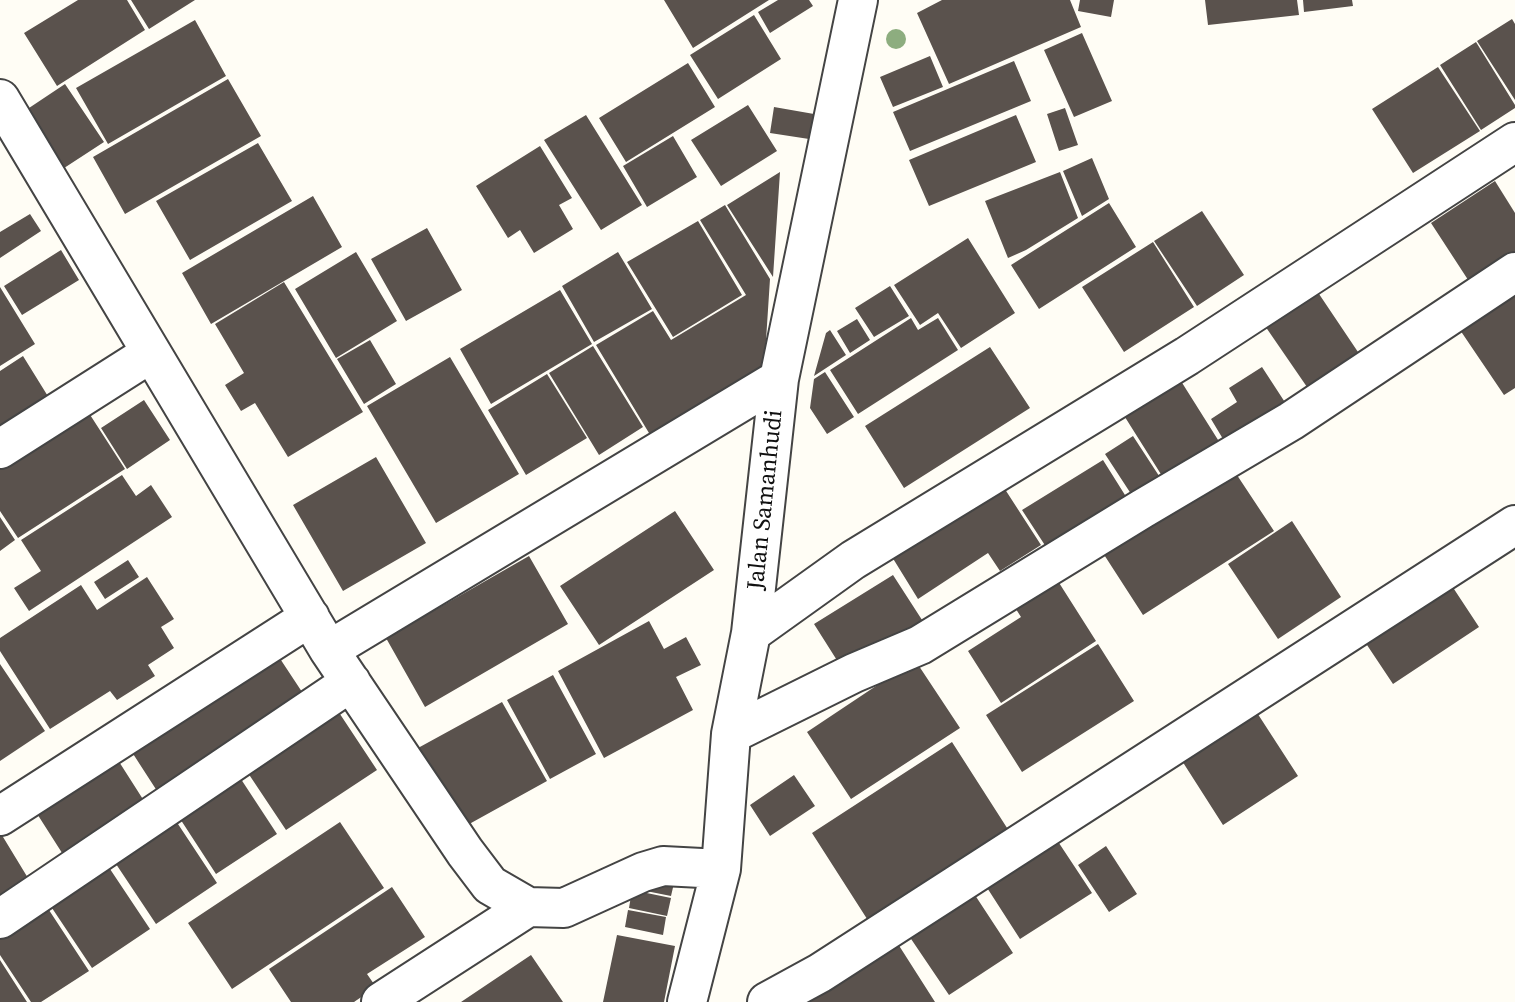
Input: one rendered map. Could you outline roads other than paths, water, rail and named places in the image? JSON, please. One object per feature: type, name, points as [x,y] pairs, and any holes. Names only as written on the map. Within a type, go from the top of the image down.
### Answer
[{"type":"street","name":"Jalan Samanhudi","points":[[687,1002],[721,869],[731,734],[751,633],[779,379],[860,1]]},
{"type":"street","points":[[0,99],[330,650],[490,885],[528,907],[564,908],[643,872],[663,866],[721,869]]},
{"type":"street","points":[[751,633],[853,560],[1187,356],[1515,142]]},
{"type":"street","points":[[731,734],[854,673],[920,645],[1291,421],[1515,272]]},
{"type":"street","points":[[0,449],[151,353]]},
{"type":"street","points":[[330,650],[779,379]]},
{"type":"street","points":[[767,1002],[832,966],[1515,525]]},
{"type":"street","points":[[0,816],[310,617]]},
{"type":"street","points":[[0,919],[351,682]]},
{"type":"street","points":[[381,1002],[528,907]]}]
